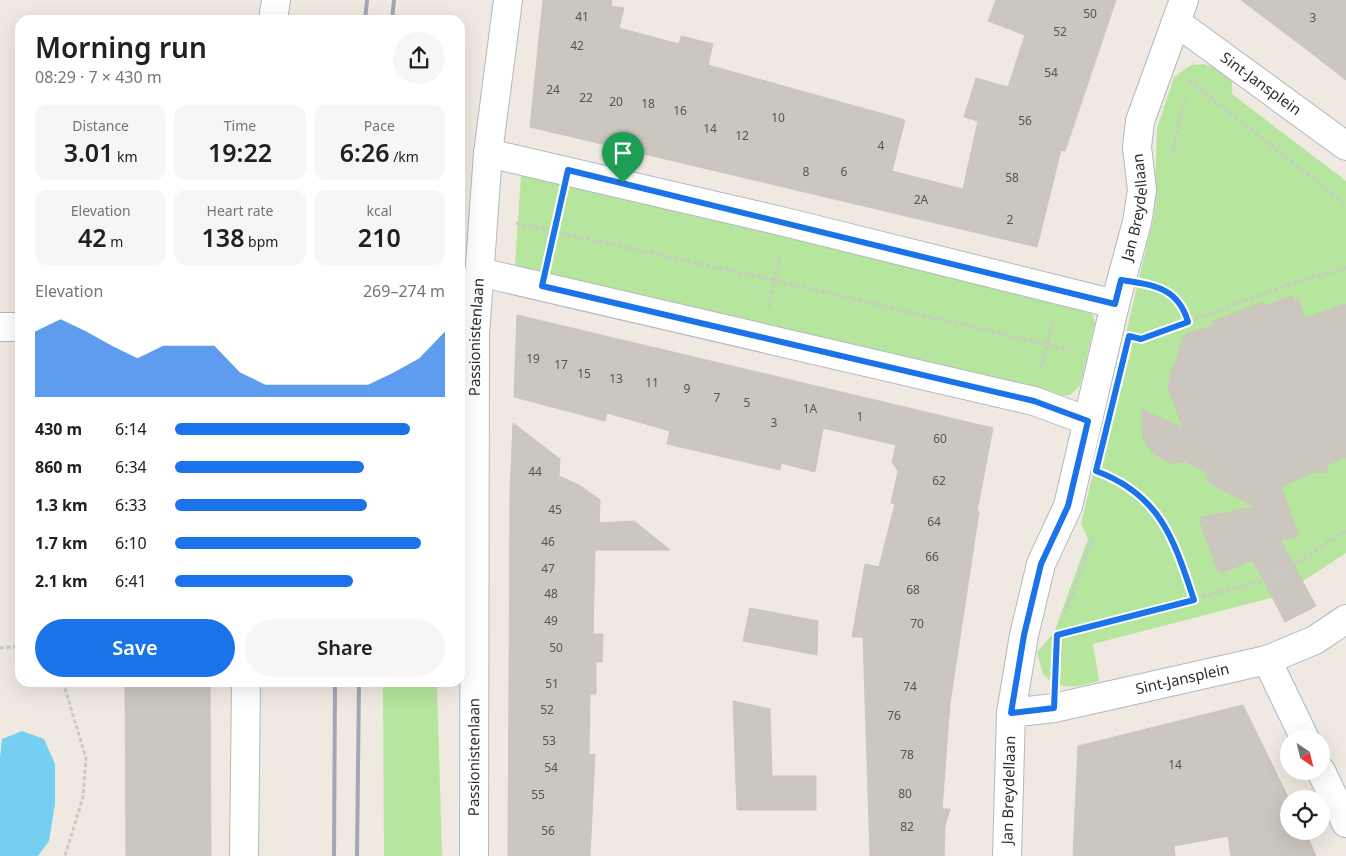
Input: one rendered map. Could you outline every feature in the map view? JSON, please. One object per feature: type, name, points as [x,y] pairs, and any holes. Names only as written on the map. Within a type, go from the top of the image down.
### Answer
[{"type":"street","points":[[274,15],[276,0]]},
{"type":"street","name":"Passionistenlaan","points":[[474,856],[467,334],[479,272],[488,153],[508,0]]},
{"type":"street","name":"Sint-Jansplein","points":[[1180,11],[1346,146]]},
{"type":"street","name":"Jan Breydellaan","points":[[1007,856],[1011,713],[1024,635],[1041,564],[1068,506],[1140,206],[1142,190],[1137,146],[1140,121],[1180,11]]},
{"type":"street","points":[[488,153],[568,170],[1060,290],[1118,292]]},
{"type":"street","points":[[479,272],[1034,401],[1088,421]]},
{"type":"street","points":[[0,327],[15,327]]},
{"type":"street","name":"Sint-Jansplein","points":[[1011,713],[1054,708],[1267,660],[1300,648],[1346,619]]},
{"type":"street","points":[[1267,660],[1301,730]]},
{"type":"street","points":[[244,856],[246,687]]},
{"type":"street","points":[[1325,780],[1346,823]]},
{"type":"path","points":[[1171,157],[1190,80],[1346,204]]},
{"type":"path","points":[[542,286],[568,170]]},
{"type":"path","points":[[482,216],[774,280],[1103,358]]},
{"type":"path","points":[[762,338],[774,280],[789,223]]},
{"type":"path","points":[[1135,338],[1141,339],[1285,286],[1346,268]]},
{"type":"path","points":[[1118,292],[1151,285],[1171,293],[1184,308],[1188,322]]},
{"type":"path","points":[[1034,401],[1060,290]]},
{"type":"path","points":[[1105,474],[1131,488],[1158,514],[1170,533],[1178,552],[1194,600]]},
{"type":"path","points":[[1064,618],[1092,540],[1088,531]]},
{"type":"path","points":[[1024,635],[1057,635],[1273,578],[1346,531]]},
{"type":"path","points":[[1054,708],[1057,635],[1060,626]]},
{"type":"path","points":[[0,648],[15,646]]},
{"type":"path","points":[[65,687],[86,758],[83,797],[65,856]]},
{"type":"green space","points":[[1204,64],[1217,68],[1232,80],[1232,94],[1346,181],[1346,553],[1303,581],[1271,598],[1093,644],[1099,681],[1076,686],[1062,686],[1049,680],[1043,674],[1037,652],[1054,633],[1088,539],[1081,524],[1154,215],[1157,128],[1174,77],[1191,65]]},
{"type":"green space","points":[[521,176],[541,178],[1085,308],[1093,315],[1095,323],[1080,386],[1070,395],[1058,396],[515,266]]},
{"type":"green space","points":[[383,687],[437,687],[442,856],[384,856]]},
{"type":"water","points":[[22,731],[44,739],[55,764],[55,804],[49,841],[38,856],[0,856],[0,757],[2,739]]},
{"type":"building","points":[[543,0],[612,0],[611,6],[624,8],[619,28],[679,44],[681,36],[713,44],[708,65],[905,120],[892,171],[963,189],[978,121],[964,117],[976,78],[1008,87],[1025,35],[988,21],[996,0],[1116,0],[1065,151],[1061,150],[1037,247],[530,127]]},
{"type":"building","points":[[1241,0],[1346,0],[1346,80],[1310,52]]},
{"type":"building","points":[[1292,296],[1293,300],[1298,299],[1305,318],[1346,304],[1346,458],[1328,464],[1326,473],[1313,472],[1281,487],[1298,533],[1297,537],[1280,540],[1316,606],[1285,622],[1253,560],[1221,573],[1220,571],[1218,572],[1200,521],[1202,520],[1201,517],[1256,507],[1209,483],[1206,472],[1185,461],[1173,464],[1154,454],[1143,439],[1142,409],[1183,428],[1168,388],[1172,367],[1175,365],[1184,335],[1214,325],[1213,321],[1264,302],[1265,306]]},
{"type":"building","points":[[517,315],[993,428],[977,511],[979,512],[950,703],[942,809],[950,809],[945,826],[944,856],[870,856],[863,637],[852,637],[865,564],[879,567],[895,504],[891,503],[898,471],[892,462],[896,445],[823,428],[815,472],[781,463],[780,470],[667,444],[670,431],[607,413],[605,421],[514,397]]},
{"type":"building","points":[[513,423],[560,459],[559,476],[579,485],[600,500],[599,523],[634,521],[670,550],[595,550],[593,634],[603,634],[602,662],[596,662],[596,694],[590,694],[589,755],[595,754],[590,856],[508,856],[510,493]]},
{"type":"building","points":[[750,608],[818,621],[817,655],[743,641]]},
{"type":"building","points":[[125,687],[210,687],[211,856],[126,856]]},
{"type":"building","points":[[733,701],[770,709],[772,776],[816,776],[816,810],[737,810]]},
{"type":"building","points":[[1243,705],[1285,790],[1280,790],[1280,840],[1309,840],[1316,856],[1231,856],[1228,836],[1174,846],[1175,856],[1073,856],[1078,746]]},
{"type":"railway","points":[[366,15],[367,0]]},
{"type":"railway","points":[[392,15],[394,0]]},
{"type":"railway","points":[[334,856],[335,687]]},
{"type":"railway","points":[[357,856],[359,687]]},
{"type":"route","points":[[568,170],[623,183],[1115,304],[1121,280],[1151,285],[1171,293],[1184,308],[1188,322],[1141,339],[1129,336],[1096,471],[1114,478],[1131,488],[1144,498],[1158,514],[1170,533],[1178,552],[1194,600],[1057,635],[1054,708],[1011,713],[1024,635],[1041,564],[1068,506],[1088,421],[1034,401],[542,286],[568,170]]}]
